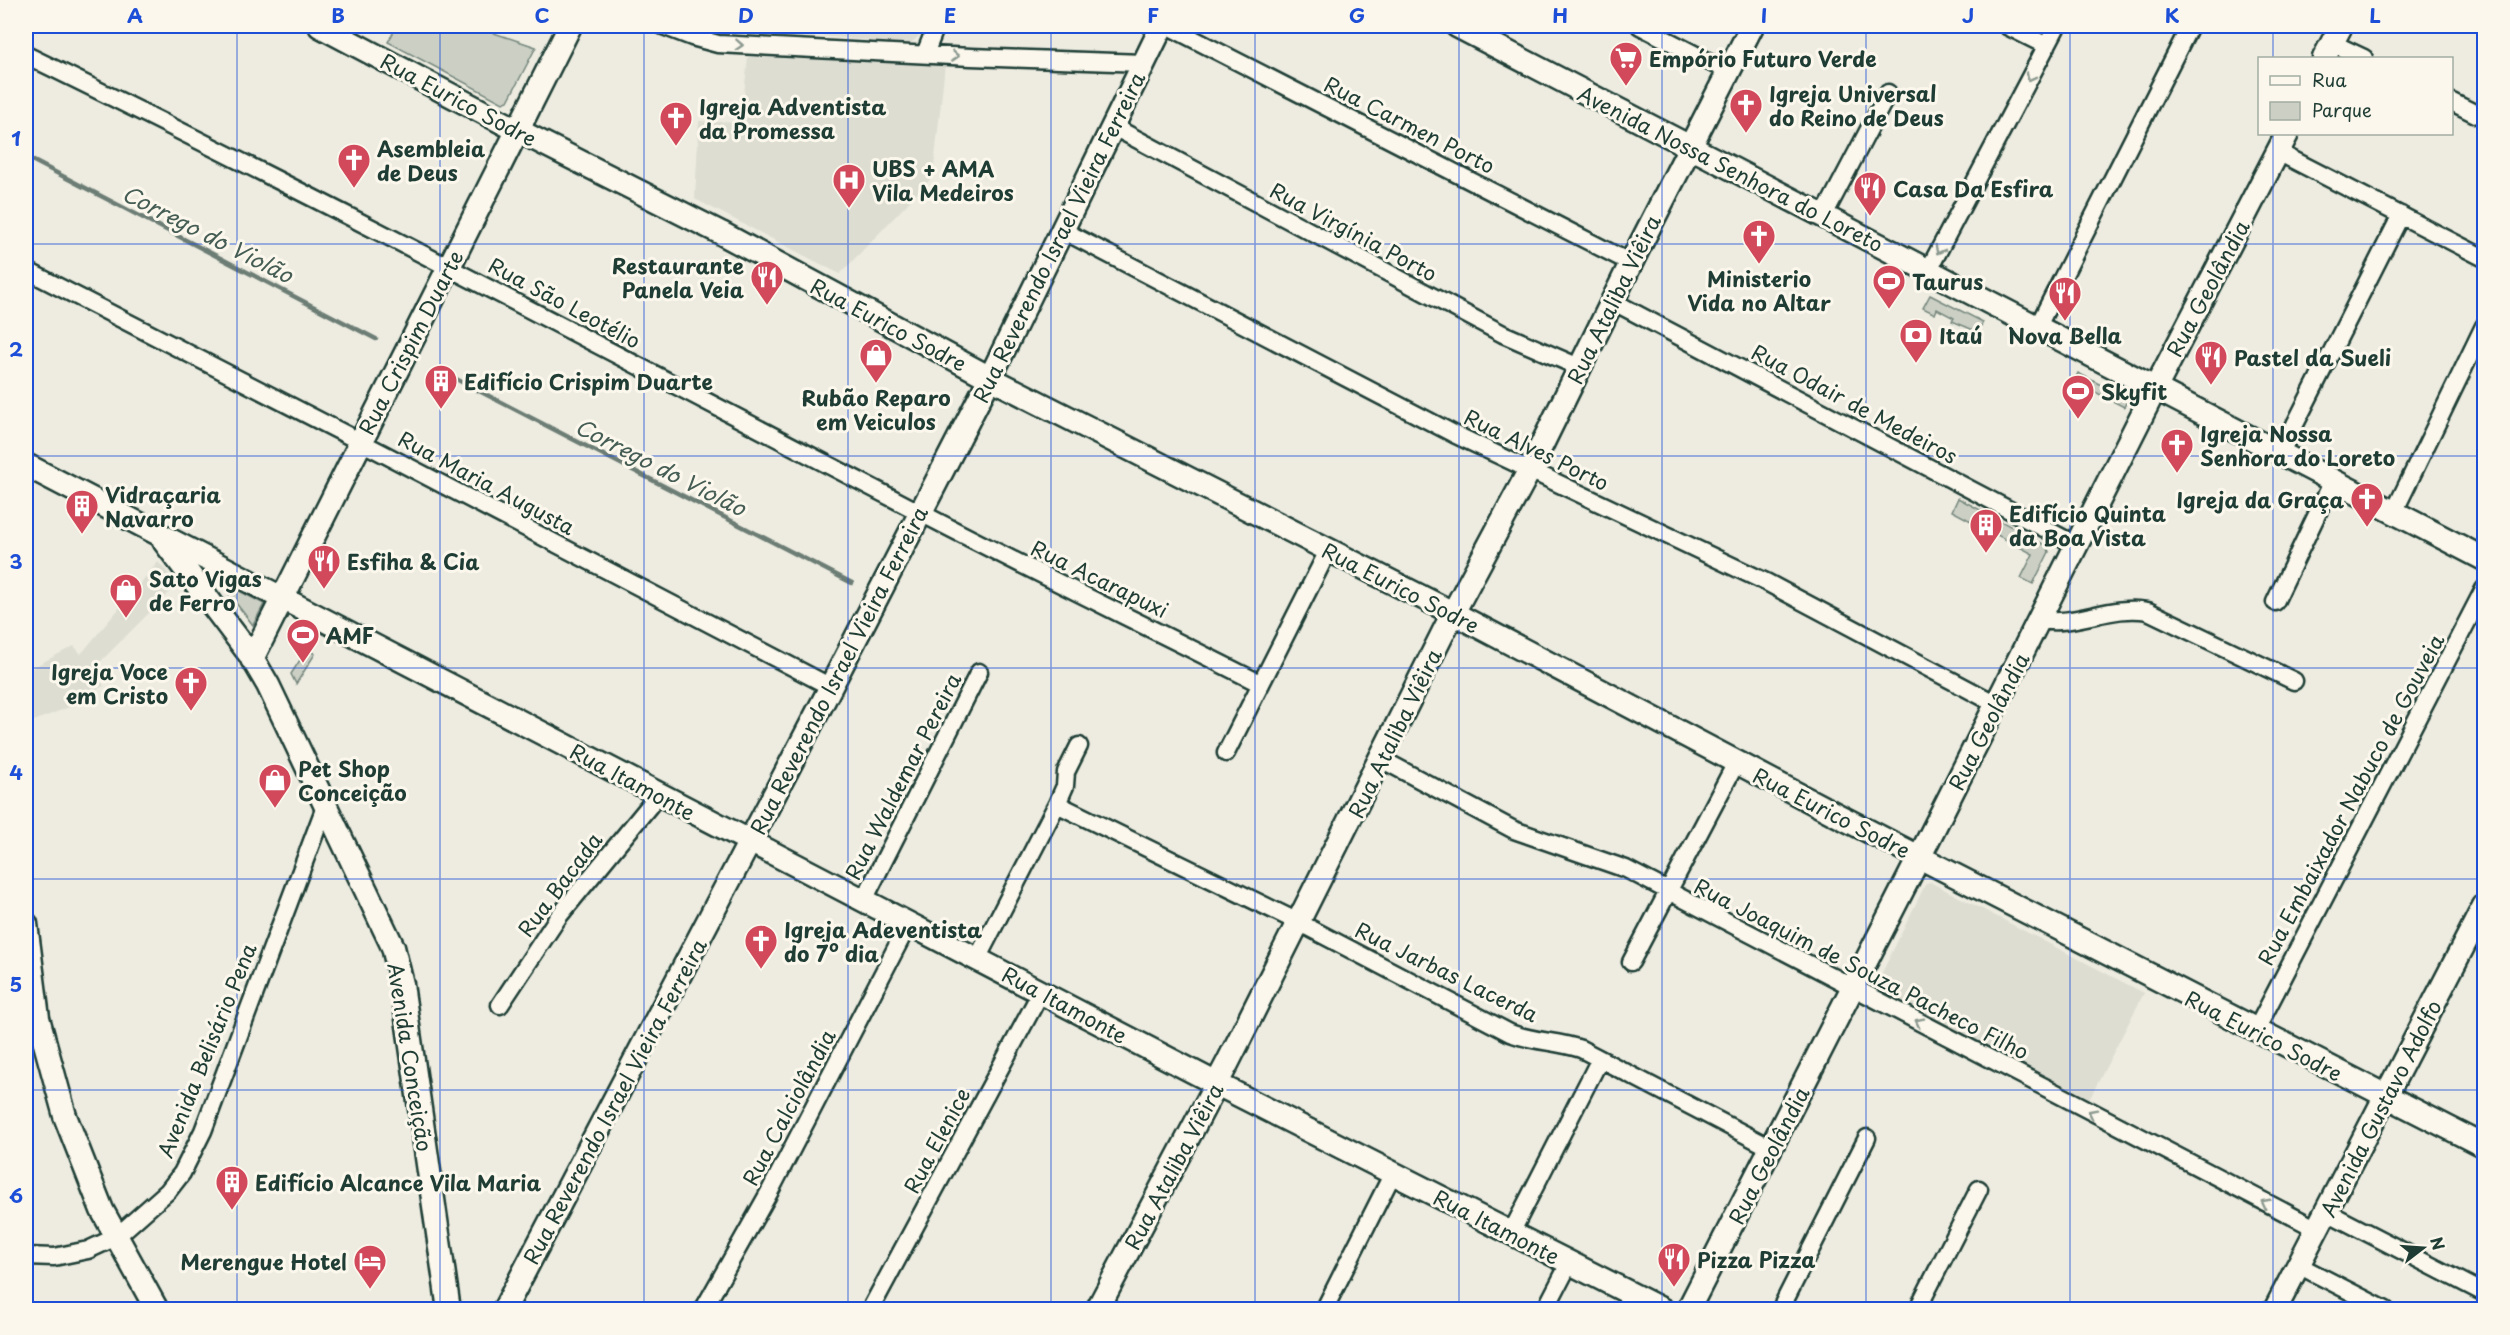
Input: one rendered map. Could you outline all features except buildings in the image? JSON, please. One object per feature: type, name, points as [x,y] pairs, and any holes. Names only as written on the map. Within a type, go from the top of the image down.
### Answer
[{"type":"street","name":"Rua Eurico Sodre","points":[[320,26],[721,233],[990,378],[1453,613],[1919,858],[2484,1146]]},
{"type":"street","name":"Rua Crispim Duarte","points":[[252,658],[570,26]]},
{"type":"street","points":[[663,26],[718,44],[1143,63]]},
{"type":"street","points":[[925,54],[936,26]]},
{"type":"street","name":"Rua Reverendo Israel Vieira Ferreira","points":[[506,1309],[990,378],[1162,26]]},
{"type":"street","name":"Rua Carmen Porto","points":[[1168,26],[1631,263]]},
{"type":"street","points":[[1640,26],[1729,72]]},
{"type":"street","name":"Rua Ataliba Viêira","points":[[1097,1310],[1216,1084],[1453,613],[1529,471],[1631,263],[1752,26]]},
{"type":"street","points":[[2007,26],[2047,46]]},
{"type":"street","points":[[1928,271],[2057,26]]},
{"type":"street","points":[[2037,328],[2190,26]]},
{"type":"street","name":"Avenida Nossa Senhora do Loreto","points":[[1466,27],[1823,217],[2484,559]]},
{"type":"street","points":[[2332,42],[2362,57]]},
{"type":"street","name":"Rua São Leotélio","points":[[26,56],[183,131],[448,266],[919,513]]},
{"type":"street","points":[[1823,217],[1888,93]]},
{"type":"street","points":[[2453,103],[2484,118]]},
{"type":"street","name":"Rua Virgínia Porto","points":[[1112,126],[1503,334],[1579,367]]},
{"type":"street","points":[[2283,143],[2401,215],[2484,258]]},
{"type":"street","name":"Rua Geolândia","points":[[1688,1310],[2155,389],[2283,143]]},
{"type":"street","points":[[2280,454],[2401,215]]},
{"type":"street","name":"Rua Alves Porto","points":[[1062,230],[1529,471],[1768,583],[1996,704]]},
{"type":"street","name":"Rua Maria Augusta","points":[[26,270],[831,687]]},
{"type":"street","name":"Rua Odair de Medeiros","points":[[1612,301],[2076,546]]},
{"type":"street","points":[[2394,512],[2484,326]]},
{"type":"street","name":"Avenida Conceição","points":[[26,465],[181,545],[245,630],[250,641],[252,658]]},
{"type":"street","points":[[2275,602],[2333,481]]},
{"type":"street","name":"Rua Acarapuxi","points":[[919,513],[1261,684]]},
{"type":"street","name":"Avenida Conceição","points":[[157,533],[252,658],[268,685],[376,910],[395,957],[404,996],[449,1310]]},
{"type":"street","name":"Rua Itamonte","points":[[181,545],[749,843],[977,958],[1216,1084],[1663,1310]]},
{"type":"street","points":[[1226,753],[1328,551]]},
{"type":"street","name":"Rua Embaixador Nabuco de Gouveia","points":[[2256,1030],[2484,589]]},
{"type":"street","points":[[2039,620],[2064,622],[2125,609],[2148,611],[2294,681]]},
{"type":"street","name":"Rua Waldemar Pereira","points":[[864,900],[979,672]]},
{"type":"street","points":[[977,958],[1057,804],[1065,786],[1066,772],[1079,746]]},
{"type":"street","name":"Rua Joaquim de Souza Pacheco Filho","points":[[1381,759],[1514,830],[1612,864],[1853,988],[2322,1221],[2484,1293]]},
{"type":"street","points":[[1631,962],[1736,762]]},
{"type":"street","name":"Rua Bacada","points":[[500,1005],[559,916],[659,794]]},
{"type":"street","name":"Avenida Belisário Pena","points":[[26,1256],[54,1257],[88,1250],[116,1237],[168,1191],[182,1173],[197,1142],[326,804]]},
{"type":"street","name":"Rua Jarbas Lacerda","points":[[1057,804],[1298,922],[1510,1033],[1526,1039],[1561,1042],[1600,1059],[1771,1148]]},
{"type":"street","name":"Avenida Gustavo Adolfo","points":[[2275,1310],[2484,906]]},
{"type":"street","name":"Rua Calciolândia","points":[[704,1310],[770,1191],[909,923]]},
{"type":"street","points":[[26,924],[38,1018],[65,1116],[87,1176],[116,1237],[157,1310]]},
{"type":"street","name":"Rua Elenice","points":[[870,1310],[1041,992]]},
{"type":"street","points":[[1511,1233],[1600,1059]]},
{"type":"street","points":[[1780,1310],[1867,1138]]},
{"type":"street","points":[[1324,1310],[1393,1173]]},
{"type":"street","points":[[1917,1310],[1979,1189]]},
{"type":"street","points":[[1545,1310],[1569,1262]]},
{"type":"street","points":[[2298,1265],[2386,1310]]},
{"type":"shaded area","points":[[710,26],[924,26],[921,34],[910,44]]},
{"type":"shaded area","points":[[748,57],[945,64],[934,167],[930,180],[840,274],[695,199],[699,121],[741,123]]},
{"type":"shaded area","points":[[158,562],[178,584],[93,669],[104,686],[85,694],[87,700],[26,724],[26,671],[74,646],[81,654]]},
{"type":"shaded area","points":[[1930,882],[2144,993],[2089,1100],[1877,990],[1876,985],[1925,885]]},
{"type":"green space","points":[[397,26],[473,26],[536,47],[508,101],[503,103],[388,42]]},
{"type":"green space","points":[[1930,295],[1983,322],[1978,332],[1952,321],[1954,318],[1937,309],[1935,314],[1923,308]]},
{"type":"green space","points":[[2078,373],[2128,399],[2124,407],[2074,381]]},
{"type":"green space","points":[[1958,498],[2047,546],[2049,552],[2033,584],[2021,578],[2033,554],[1952,511]]},
{"type":"green space","points":[[218,580],[264,604],[253,625]]},
{"type":"green space","name":"AMF","points":[[307,649],[315,654],[296,684],[291,674]]},
{"type":"waterway","name":"Corrego do Violão","points":[[26,157],[376,339]]},
{"type":"waterway","name":"Corrego do Violão","points":[[456,379],[852,583]]},
{"type":"place","name":"Empório Futuro Verde","points":[[1626,87]]},
{"type":"place","name":"Igreja Universal do Reino de Deus","points":[[1746,134]]},
{"type":"place","name":"Igreja Adventista da Promessa","points":[[676,147]]},
{"type":"place","name":"Asembleia de Deus","points":[[354,189]]},
{"type":"place","name":"UBS + AMA Vila Medeiros","points":[[849,209]]},
{"type":"place","name":"Casa Da Esfira","points":[[1870,217]]},
{"type":"place","name":"Ministerio Vida no Altar","points":[[1759,265]]},
{"type":"place","name":"Restaurante Panela Veia","points":[[767,306]]},
{"type":"place","name":"Taurus","points":[[1889,310]]},
{"type":"place","name":"Nova Bella","points":[[2065,322]]},
{"type":"place","name":"Itaú","points":[[1916,364]]},
{"type":"place","name":"Rubão Reparo em Veiculos","points":[[876,384]]},
{"type":"place","name":"Pastel da Sueli","points":[[2211,386]]},
{"type":"place","name":"Edifício Crispim Duarte","points":[[441,410]]},
{"type":"place","name":"Skyfit","points":[[2078,420]]},
{"type":"place","name":"Igreja Nossa Senhora do Loreto","points":[[2177,474]]},
{"type":"place","name":"Igreja da Graça","points":[[2367,528]]},
{"type":"place","name":"Vidraçaria Navarro","points":[[82,535]]},
{"type":"place","name":"Edifício Quinta da Boa Vista","points":[[1986,554]]},
{"type":"place","name":"Esfiha & Cia","points":[[324,590]]},
{"type":"place","name":"Sato Vigas de Ferro","points":[[126,619]]},
{"type":"place","name":"AMF","points":[[303,664]]},
{"type":"place","name":"Igreja Voce em Cristo","points":[[191,712]]},
{"type":"place","name":"Pet Shop Conceição","points":[[275,809]]},
{"type":"place","name":"Igreja Adeventista do 7º dia","points":[[761,970]]},
{"type":"place","name":"Edifício Alcance Vila Maria","points":[[232,1211]]},
{"type":"place","name":"Pizza Pizza","points":[[1674,1288]]},
{"type":"place","name":"Merengue Hotel","points":[[370,1290]]}]
